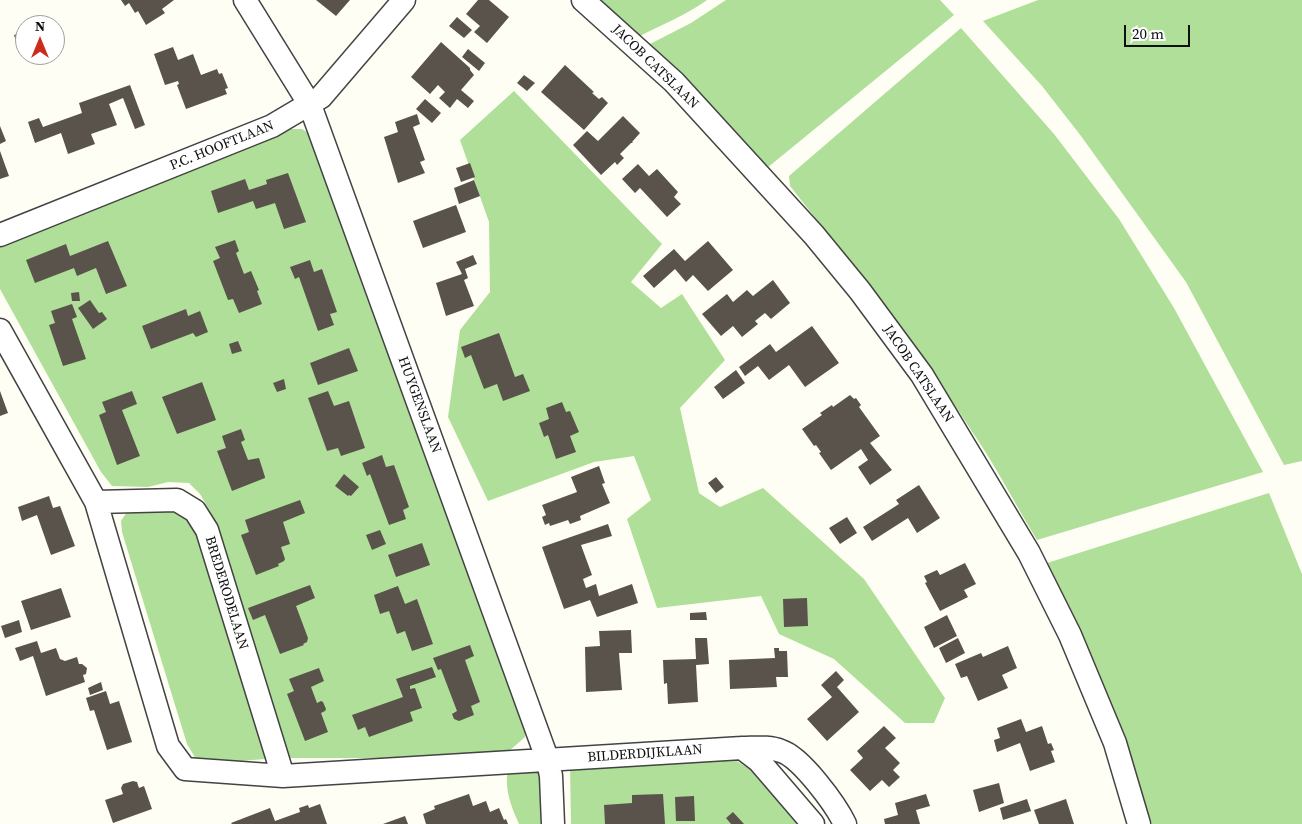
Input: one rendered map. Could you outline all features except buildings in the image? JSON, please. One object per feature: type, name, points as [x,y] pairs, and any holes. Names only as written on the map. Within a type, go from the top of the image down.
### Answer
[{"type":"street","name":"HUYGENSLAAN","points":[[245,0],[310,105],[548,761],[551,776],[553,824]]},
{"type":"street","name":"P.C. HOOFTLAAN","points":[[0,235],[272,126],[310,105],[321,97],[404,0]]},
{"type":"street","name":"JACOB CATSLAAN","points":[[583,0],[674,82],[814,235],[860,291],[922,375],[1029,552],[1070,635],[1115,742],[1139,824]]},
{"type":"street","points":[[0,330],[96,502],[168,746],[185,769],[283,776],[548,761]]},
{"type":"street","name":"BREDERODELAAN","points":[[96,502],[178,500],[196,512],[207,530],[283,776]]},
{"type":"street","name":"BILDERDIJKLAAN","points":[[548,761],[742,748],[770,748],[790,755],[803,767],[833,805],[845,824]]},
{"type":"street","points":[[742,748],[759,761],[813,824]]},
{"type":"green space","points":[[598,0],[707,0],[638,37]]},
{"type":"green space","points":[[726,0],[940,0],[954,15],[767,168],[648,45],[691,23]]},
{"type":"green space","points":[[1038,0],[1302,0],[1302,461],[1284,465],[1186,282],[1081,136],[1042,86],[983,21]]},
{"type":"green space","points":[[961,28],[1054,134],[1119,219],[1174,308],[1263,472],[1037,540],[988,457],[936,378],[790,186],[789,176]]},
{"type":"green space","points":[[514,91],[662,244],[631,282],[661,308],[682,294],[725,360],[680,408],[699,493],[720,507],[763,488],[864,579],[945,698],[934,723],[905,723],[834,659],[779,634],[761,596],[657,608],[627,519],[651,500],[634,456],[594,462],[488,501],[448,417],[460,330],[490,292],[489,222],[460,140]]},
{"type":"green space","points":[[291,129],[302,129],[313,136],[527,722],[525,737],[509,751],[466,758],[289,758],[235,581],[211,513],[200,494],[189,483],[168,482],[148,487],[112,486],[101,472],[0,289],[0,246]]},
{"type":"green space","points":[[1269,493],[1302,574],[1302,824],[1152,824],[1106,696],[1047,563]]},
{"type":"green space","points":[[171,505],[196,527],[265,759],[228,762],[196,759],[187,744],[122,532],[121,521],[129,509]]},
{"type":"green space","points":[[732,758],[754,772],[804,824],[571,824],[570,765]]},
{"type":"green space","points":[[541,767],[545,824],[519,824],[508,790],[508,769]]}]
